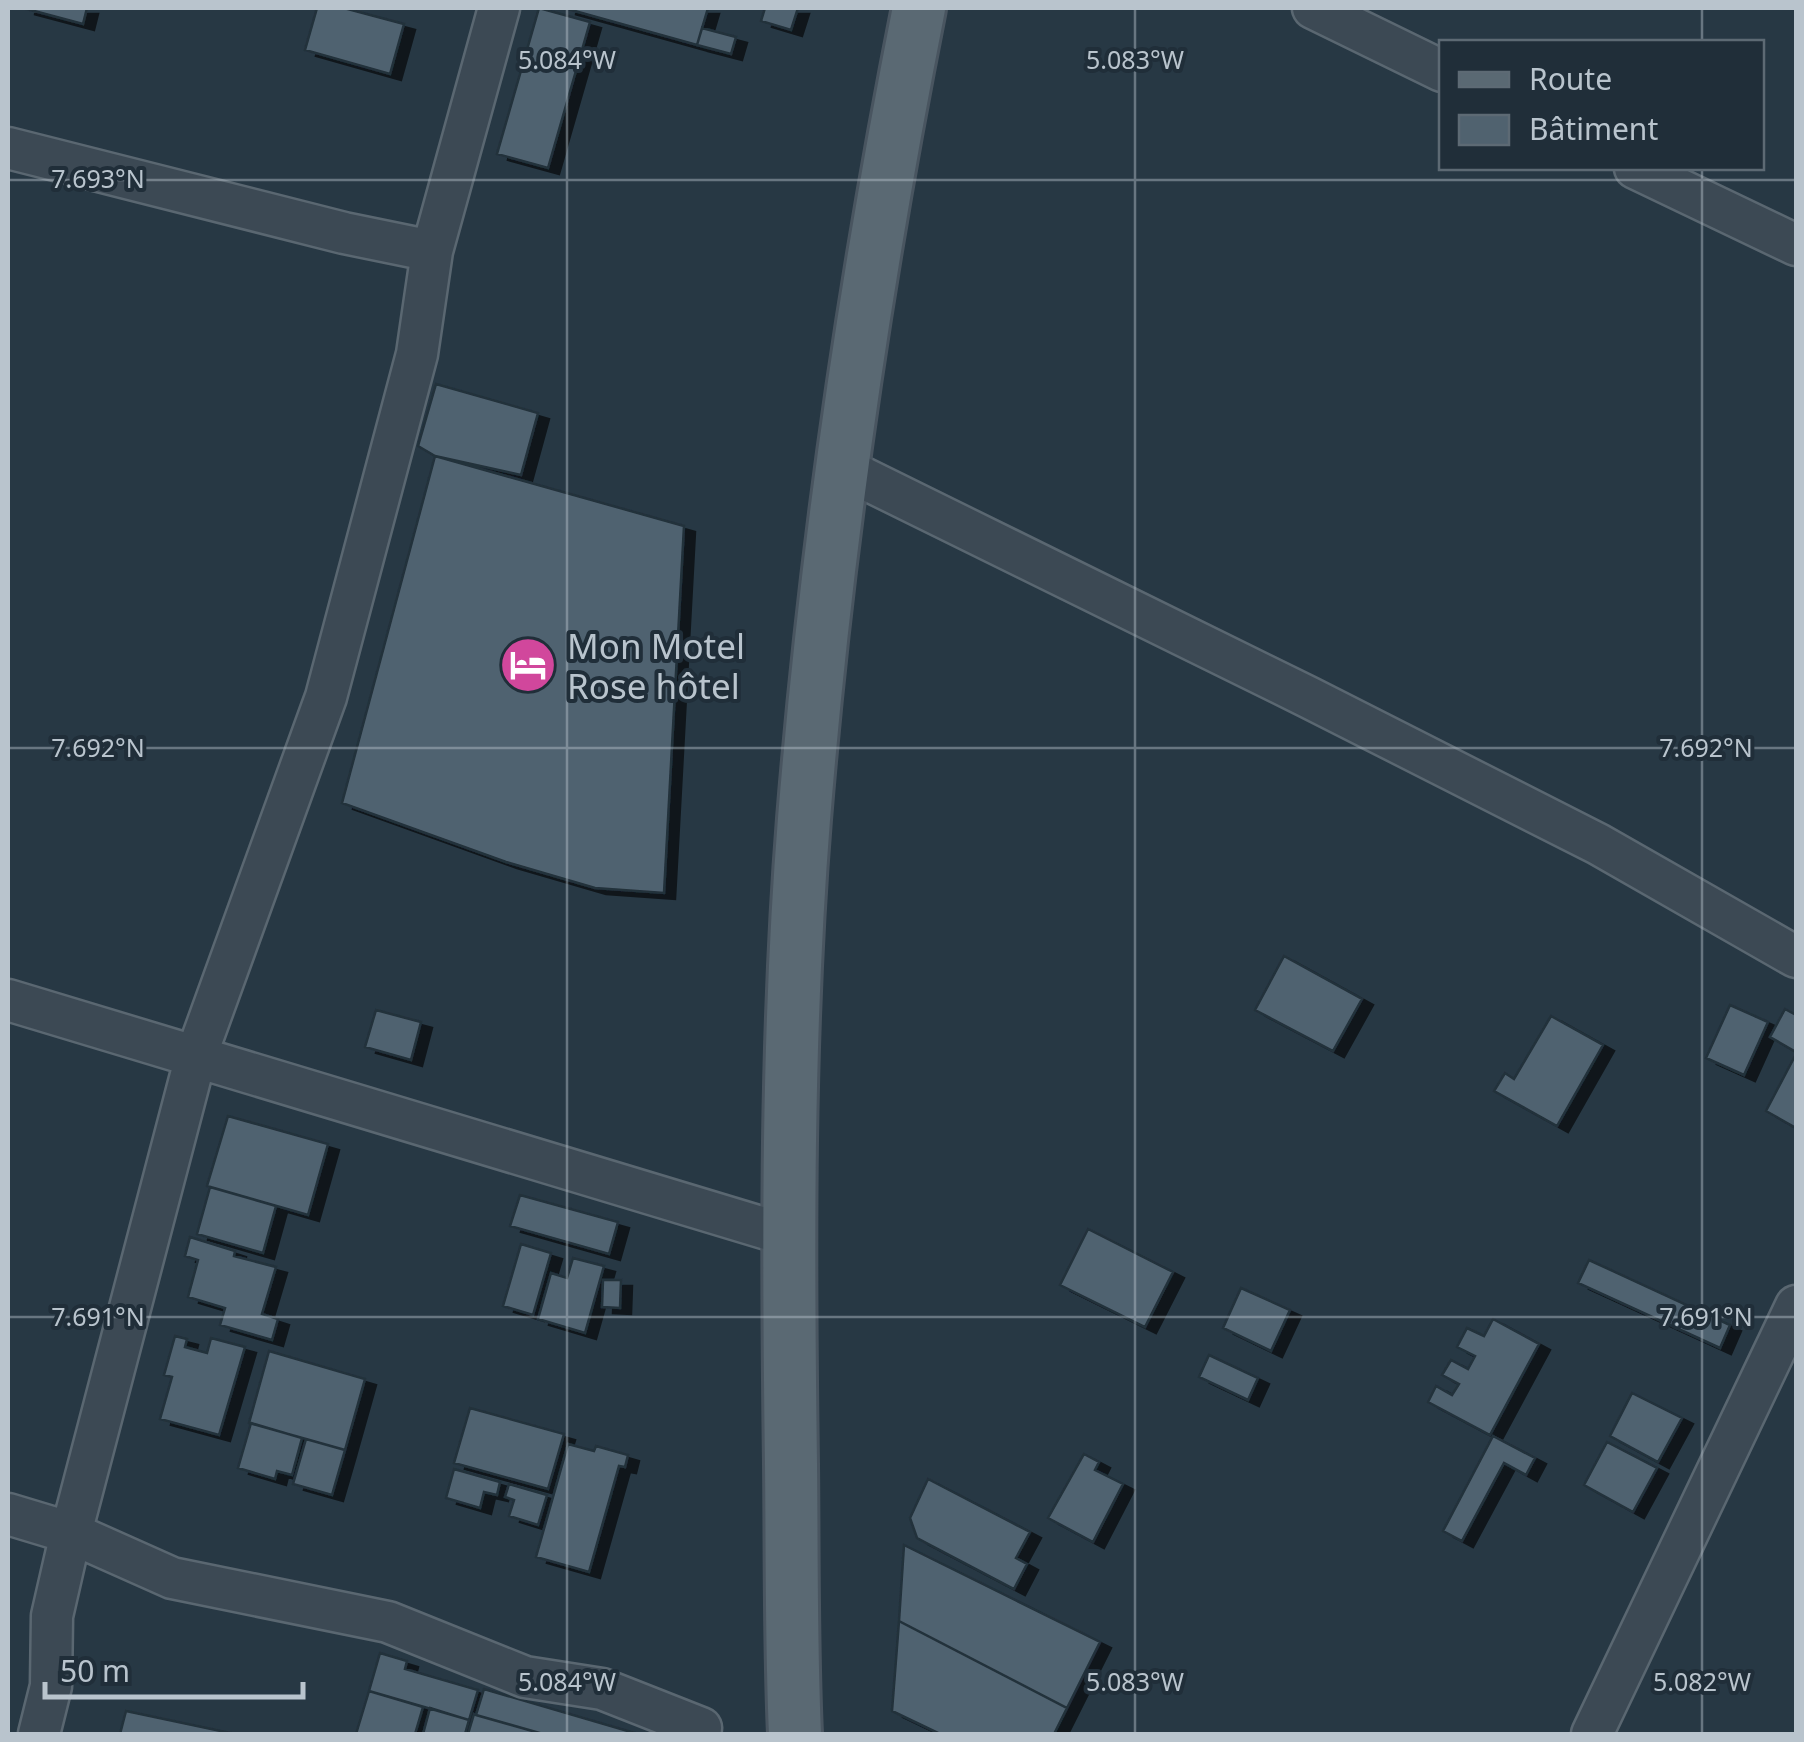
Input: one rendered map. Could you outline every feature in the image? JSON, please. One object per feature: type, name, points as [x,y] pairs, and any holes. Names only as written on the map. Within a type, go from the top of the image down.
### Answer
[{"type":"main road","points":[[796,1734],[787,1235],[796,939],[804,822],[816,678],[843,468],[884,188],[920,8]]},
{"type":"street","points":[[39,1734],[52,1686],[52,1616],[71,1533],[196,1056],[326,696],[418,354],[432,250],[499,8]]},
{"type":"street","points":[[1313,8],[1439,70]]},
{"type":"street","points":[[8,148],[344,233],[432,250]]},
{"type":"street","points":[[1639,170],[1796,246]]},
{"type":"street","points":[[843,468],[1564,827],[1796,957]]},
{"type":"street","points":[[8,1000],[787,1235]]},
{"type":"street","points":[[1592,1734],[1796,1306]]},
{"type":"street","points":[[8,1514],[71,1533],[172,1578],[388,1622],[525,1676],[602,1689],[701,1728],[695,1734]]},
{"type":"building","points":[[23,8],[87,8],[83,24]]},
{"type":"building","points":[[317,8],[344,8],[404,24],[390,74],[305,50]]},
{"type":"building","points":[[539,8],[590,22],[548,168],[497,154]]},
{"type":"building","points":[[564,8],[708,8],[697,45]]},
{"type":"building","points":[[765,8],[798,8],[791,30],[761,21]]},
{"type":"building","points":[[702,28],[736,37],[731,54],[697,45]]},
{"type":"building","points":[[436,384],[538,413],[521,475],[435,456],[418,446]]},
{"type":"building","name":"Mon Motel Rose hôtel","points":[[435,456],[684,526],[664,893],[595,888],[506,862],[342,803]]},
{"type":"building","points":[[1284,956],[1362,999],[1333,1051],[1255,1010]]},
{"type":"building","points":[[1730,1005],[1768,1022],[1744,1075],[1706,1058]]},
{"type":"building","points":[[1785,1009],[1796,1015],[1796,1052],[1770,1037]]},
{"type":"building","points":[[376,1010],[421,1022],[411,1060],[365,1047]]},
{"type":"building","points":[[1551,1016],[1603,1045],[1557,1126],[1494,1091],[1505,1073],[1514,1079]]},
{"type":"building","points":[[1796,1054],[1796,1128],[1766,1111]]},
{"type":"building","points":[[228,1116],[328,1144],[308,1215],[207,1186]]},
{"type":"building","points":[[210,1187],[276,1206],[263,1253],[197,1234]]},
{"type":"building","points":[[520,1195],[618,1222],[609,1254],[510,1226]]},
{"type":"building","points":[[1088,1229],[1173,1272],[1145,1327],[1060,1285]]},
{"type":"building","points":[[190,1237],[235,1251],[234,1256],[276,1267],[262,1314],[278,1319],[272,1340],[220,1325],[225,1308],[188,1297],[198,1260],[185,1256]]},
{"type":"building","points":[[521,1244],[551,1253],[533,1315],[503,1306]]},
{"type":"building","points":[[573,1258],[604,1266],[585,1333],[538,1319],[551,1273],[567,1278]]},
{"type":"building","points":[[1589,1260],[1730,1325],[1720,1348],[1578,1283]]},
{"type":"building","points":[[603,1280],[621,1280],[620,1308],[602,1307]]},
{"type":"building","points":[[1241,1288],[1290,1310],[1271,1351],[1223,1328]]},
{"type":"building","points":[[1493,1319],[1539,1344],[1490,1435],[1428,1402],[1436,1386],[1452,1395],[1459,1384],[1442,1375],[1451,1360],[1468,1369],[1475,1356],[1457,1347],[1467,1328],[1484,1336]]},
{"type":"building","points":[[175,1336],[187,1339],[185,1347],[207,1353],[211,1338],[245,1347],[219,1435],[160,1419],[172,1377],[164,1375]]},
{"type":"building","points":[[269,1351],[365,1379],[345,1450],[249,1423]]},
{"type":"building","points":[[1209,1355],[1258,1378],[1248,1400],[1199,1377]]},
{"type":"building","points":[[1632,1393],[1682,1418],[1658,1462],[1610,1436]]},
{"type":"building","points":[[470,1408],[564,1434],[548,1489],[454,1463]]},
{"type":"building","points":[[251,1423],[302,1438],[292,1475],[277,1471],[275,1479],[238,1468]]},
{"type":"building","points":[[1493,1436],[1535,1458],[1526,1475],[1504,1463],[1462,1541],[1443,1531]]},
{"type":"building","points":[[306,1439],[345,1450],[332,1495],[293,1484]]},
{"type":"building","points":[[1607,1442],[1657,1468],[1633,1512],[1584,1485]]},
{"type":"building","points":[[568,1444],[594,1451],[596,1446],[628,1455],[625,1467],[619,1466],[589,1572],[536,1557]]},
{"type":"building","points":[[1084,1454],[1099,1462],[1095,1470],[1123,1484],[1093,1542],[1048,1518]]},
{"type":"building","points":[[454,1469],[500,1482],[497,1495],[484,1492],[480,1508],[446,1498]]},
{"type":"building","points":[[928,1479],[1030,1532],[1016,1558],[1027,1564],[1014,1589],[917,1538],[910,1518]]},
{"type":"building","points":[[509,1484],[547,1495],[538,1525],[509,1516],[514,1500],[505,1497]]},
{"type":"building","points":[[904,1545],[1100,1642],[1067,1708],[899,1621]]},
{"type":"building","points":[[899,1621],[1067,1708],[1054,1734],[940,1734],[892,1711]]},
{"type":"building","points":[[380,1653],[407,1661],[405,1669],[478,1690],[469,1720],[369,1691]]},
{"type":"building","points":[[484,1689],[638,1734],[543,1734],[476,1715]]},
{"type":"building","points":[[369,1691],[423,1707],[415,1734],[356,1734]]},
{"type":"building","points":[[430,1708],[469,1720],[465,1734],[423,1734]]},
{"type":"building","points":[[126,1711],[235,1734],[120,1734]]},
{"type":"building","points":[[476,1715],[543,1734],[468,1734]]},
{"type":"place","name":"Mon Motel Rose hôtel","points":[[528,665]]}]
